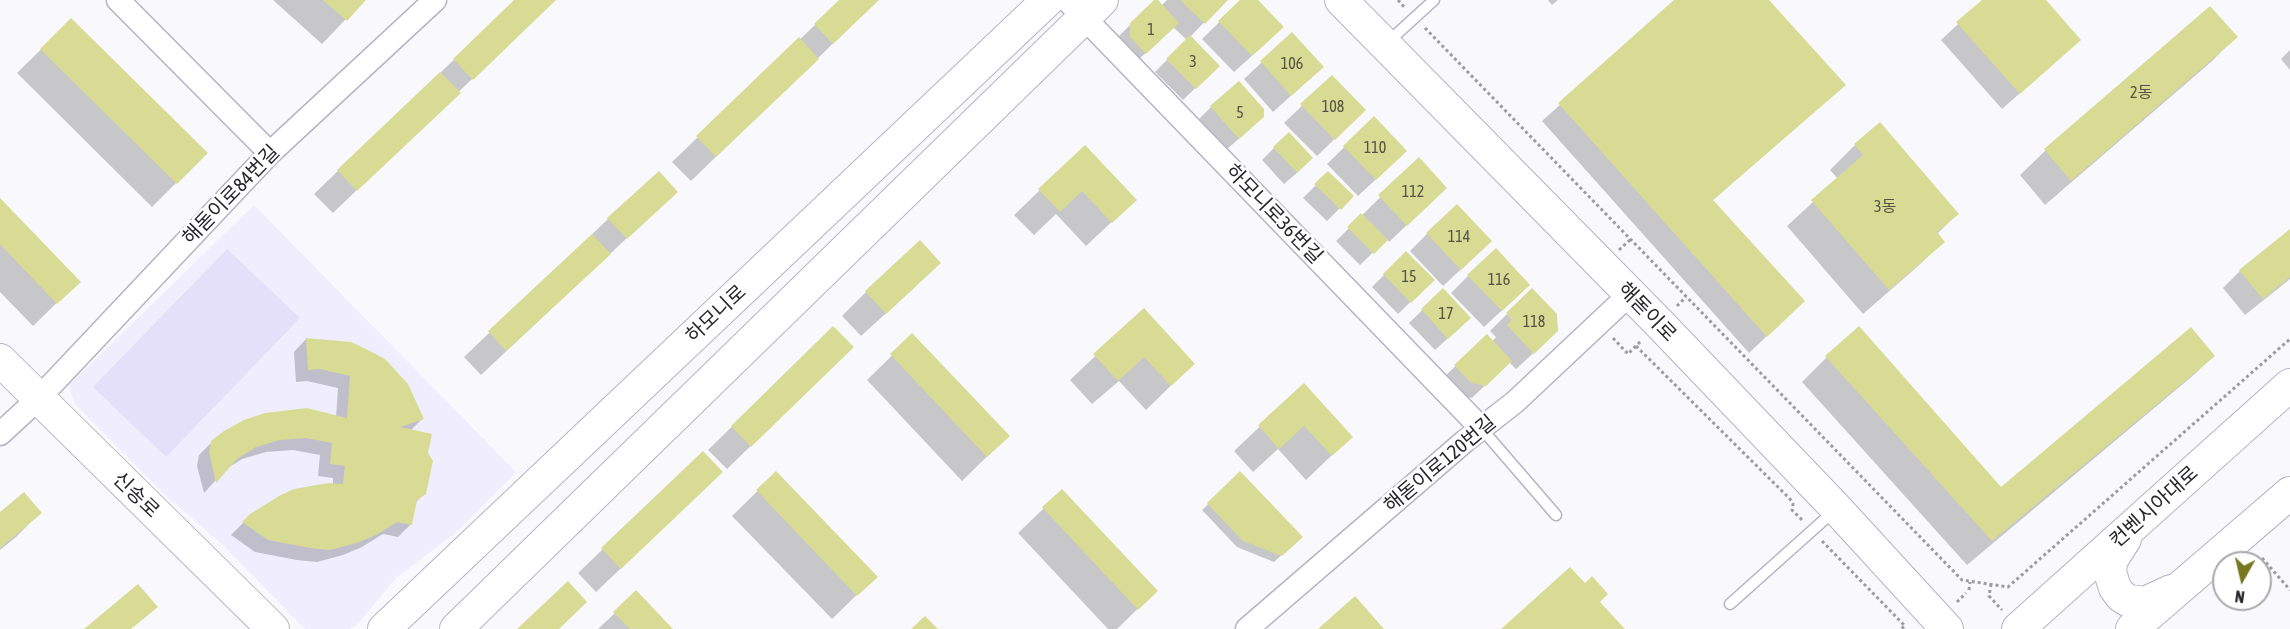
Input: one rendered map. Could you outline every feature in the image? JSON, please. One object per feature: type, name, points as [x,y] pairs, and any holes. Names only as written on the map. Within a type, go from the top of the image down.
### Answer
[{"type":"street","points":[[118,0],[270,153]]},
{"type":"street","name":"해돋이로84번길","points":[[0,434],[38,399],[270,153],[435,0]]},
{"type":"street","name":"하모니로","points":[[384,629],[1048,0]]},
{"type":"street","name":"해돋이로","points":[[1341,0],[1630,294],[1836,508],[1947,629]]},
{"type":"street","points":[[456,629],[1084,6]]},
{"type":"street","name":"하모니로36번길","points":[[1084,6],[1481,428]]},
{"type":"street","name":"해돋이로120번길","points":[[1246,629],[1533,386],[1630,294]]},
{"type":"street","name":"신송로","points":[[0,360],[273,629]]},
{"type":"street","name":"컨벤시아대로","points":[[2018,629],[2290,385]]},
{"type":"street","points":[[2132,629],[2290,492]]},
{"type":"street","points":[[2132,528],[2111,561],[2110,572],[2115,588],[2121,596],[2129,601],[2145,603],[2166,595],[2188,579]]},
{"type":"lane","points":[[1385,45],[1434,0]]},
{"type":"lane","points":[[1481,428],[1556,515]]},
{"type":"lane","points":[[1730,604],[1836,508]]},
{"type":"path","points":[[1426,29],[1962,580],[2008,587],[2290,339]]},
{"type":"path","points":[[1626,243],[1630,239]]},
{"type":"path","points":[[1682,300],[1686,297]]},
{"type":"path","points":[[1636,346],[1790,499],[1793,504],[1792,510]]},
{"type":"path","points":[[1829,548],[1905,626],[1901,629]]},
{"type":"path","points":[[2272,569],[2290,590]]},
{"type":"path","points":[[1969,590],[1971,582]]},
{"type":"path","points":[[1989,596],[1991,584]]},
{"type":"shaded area","points":[[254,205],[516,472],[454,534],[396,578],[356,626],[349,629],[305,629],[224,546],[165,495],[75,404],[68,386]]},
{"type":"shaded area","points":[[227,249],[300,318],[166,457],[93,387]]},
{"type":"building","points":[[323,0],[366,0],[347,21]]},
{"type":"building","points":[[514,0],[556,0],[473,80],[453,59]]},
{"type":"building","points":[[839,0],[879,0],[833,44],[814,24]]},
{"type":"building","points":[[1154,0],[1158,0],[1179,23],[1146,54],[1130,37],[1130,23]]},
{"type":"building","points":[[1180,0],[1228,0],[1205,24]]},
{"type":"building","points":[[1240,0],[1258,0],[1284,27],[1252,56],[1218,21]]},
{"type":"building","points":[[1674,0],[1769,0],[1846,85],[1713,200],[1805,301],[1767,337],[1558,103]]},
{"type":"building","points":[[1982,0],[2046,0],[2081,40],[2020,94],[1956,22]]},
{"type":"building","points":[[2210,6],[2238,37],[2071,181],[2044,149]]},
{"type":"building","points":[[71,18],[208,153],[177,184],[40,49]]},
{"type":"building","points":[[1292,32],[1324,67],[1291,96],[1260,61]]},
{"type":"building","points":[[1190,35],[1220,66],[1196,89],[1166,59]]},
{"type":"building","points":[[799,37],[819,59],[716,157],[696,136]]},
{"type":"building","points":[[440,72],[461,93],[357,191],[337,170]]},
{"type":"building","points":[[1332,75],[1366,110],[1335,140],[1300,104]]},
{"type":"building","points":[[1239,81],[1264,109],[1264,117],[1239,139],[1210,106]]},
{"type":"building","points":[[1374,116],[1407,151],[1376,180],[1343,146]]},
{"type":"building","points":[[1880,122],[1959,214],[1937,232],[1945,242],[1889,290],[1811,200],[1863,155],[1854,144]]},
{"type":"building","points":[[1289,132],[1313,158],[1297,173],[1273,147]]},
{"type":"building","points":[[1085,145],[1137,200],[1112,223],[1082,191],[1060,212],[1038,189]]},
{"type":"building","points":[[1419,157],[1447,188],[1407,226],[1378,195]]},
{"type":"building","points":[[659,171],[678,192],[627,239],[607,218]]},
{"type":"building","points":[[1328,171],[1354,196],[1341,210],[1314,184]]},
{"type":"building","points":[[0,198],[81,282],[57,304],[0,244]]},
{"type":"building","points":[[1457,204],[1492,241],[1461,270],[1426,233]]},
{"type":"building","points":[[1361,213],[1388,240],[1374,254],[1347,227]]},
{"type":"building","points":[[2290,229],[2290,277],[2263,299],[2239,270]]},
{"type":"building","points":[[592,234],[611,254],[506,351],[488,331]]},
{"type":"building","points":[[920,240],[941,263],[886,314],[865,291]]},
{"type":"building","points":[[1496,248],[1530,285],[1502,311],[1467,275]]},
{"type":"building","points":[[1406,251],[1435,280],[1411,303],[1383,274]]},
{"type":"building","points":[[1443,288],[1471,318],[1448,339],[1421,309]]},
{"type":"building","points":[[1532,288],[1557,314],[1558,331],[1534,354],[1507,325],[1512,319],[1506,313]]},
{"type":"building","points":[[1144,308],[1195,364],[1171,386],[1144,357],[1118,381],[1093,354]]},
{"type":"building","points":[[833,326],[854,347],[751,447],[731,426]]},
{"type":"building","points":[[1859,326],[2001,487],[2191,327],[2215,356],[1992,541],[1825,356]]},
{"type":"building","points":[[912,333],[1010,436],[987,457],[890,354]]},
{"type":"building","points":[[1487,334],[1512,361],[1486,386],[1471,383],[1454,365]]},
{"type":"building","points":[[306,338],[351,342],[385,359],[408,384],[424,419],[400,427],[432,434],[428,453],[433,461],[426,494],[417,500],[412,525],[397,522],[357,543],[330,550],[268,540],[242,522],[250,514],[294,489],[328,483],[343,484],[345,466],[330,464],[332,443],[306,438],[280,440],[256,447],[237,459],[216,483],[209,452],[211,441],[244,420],[265,413],[307,408],[347,418],[350,376],[320,369],[308,370]]},
{"type":"building","points":[[1304,383],[1353,437],[1332,456],[1304,426],[1279,449],[1258,425]]},
{"type":"building","points":[[703,451],[723,472],[621,569],[601,548]]},
{"type":"building","points":[[776,471],[878,577],[857,596],[756,490]]},
{"type":"building","points":[[1240,471],[1303,537],[1282,556],[1243,541],[1207,503]]},
{"type":"building","points":[[1062,489],[1158,591],[1138,610],[1042,507]]},
{"type":"building","points":[[24,492],[42,513],[0,548],[0,512]]},
{"type":"building","points":[[1570,567],[1585,583],[1592,576],[1608,594],[1600,602],[1625,629],[1501,629]]},
{"type":"building","points":[[568,581],[587,602],[559,629],[517,629]]},
{"type":"building","points":[[138,584],[158,607],[131,629],[84,629]]},
{"type":"building","points":[[636,590],[673,629],[630,629],[613,612]]},
{"type":"building","points":[[1355,596],[1384,629],[1318,629]]},
{"type":"building","points":[[925,616],[938,629],[911,629]]}]
